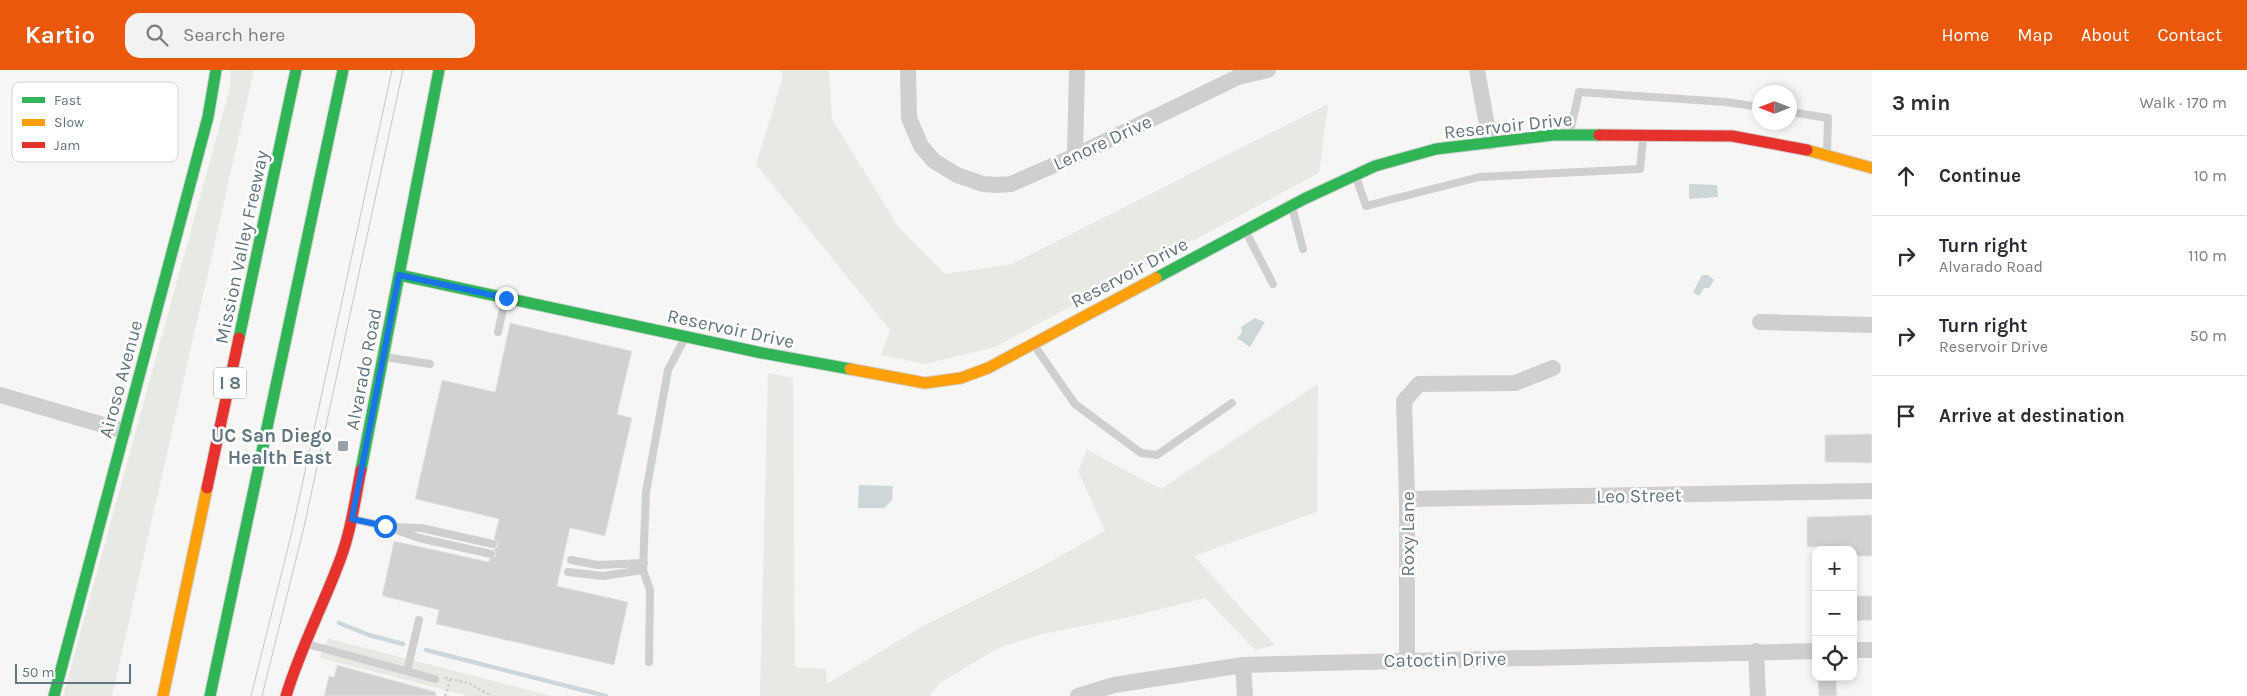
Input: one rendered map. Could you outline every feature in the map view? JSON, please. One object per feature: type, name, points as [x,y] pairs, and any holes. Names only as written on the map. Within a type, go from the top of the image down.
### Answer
[{"type":"main road","name":"Airoso Avenue","points":[[54,696],[208,117],[216,70]]},
{"type":"main road","name":"Mission Valley Freeway","points":[[163,696],[296,70]]},
{"type":"main road","name":"I 8","points":[[210,696],[343,70]]},
{"type":"main road","name":"Alvarado Road","points":[[286,696],[303,643],[338,568],[352,519],[439,70]]},
{"type":"main road","name":"Reservoir Drive","points":[[399,275],[762,353],[925,383],[961,378],[988,368],[1292,205],[1376,166],[1436,149],[1554,135],[1732,136],[1782,144],[1872,168]]},
{"type":"street","name":"Lenore Drive","points":[[908,70],[909,118],[921,146],[934,161],[945,169],[969,180],[997,185],[1011,184],[1076,156],[1238,74],[1268,70]]},
{"type":"street","points":[[1076,156],[1077,70]]},
{"type":"street","points":[[1477,70],[1490,142]]},
{"type":"street","points":[[1760,322],[1789,325],[1872,325]]},
{"type":"street","name":"Roxy Lane","points":[[1407,660],[1407,499],[1404,401],[1419,384],[1515,383],[1553,368]]},
{"type":"street","points":[[0,395],[124,431]]},
{"type":"street","name":"Leo Street","points":[[1407,499],[1872,491]]},
{"type":"street","points":[[1857,650],[1872,650]]},
{"type":"street","points":[[1756,651],[1758,696]]},
{"type":"street","name":"Catoctin Drive","points":[[1078,696],[1114,684],[1243,664],[1812,651]]},
{"type":"street","points":[[1243,664],[1245,696]]},
{"type":"lane","points":[[1570,135],[1579,92],[1726,102],[1752,106]]},
{"type":"lane","points":[[1797,113],[1828,118],[1827,155]]},
{"type":"lane","points":[[1356,175],[1366,206],[1479,177],[1640,169],[1643,135]]},
{"type":"lane","points":[[1292,205],[1303,249]]},
{"type":"lane","points":[[1245,230],[1273,284]]},
{"type":"lane","points":[[498,332],[506,298]]},
{"type":"lane","points":[[649,662],[650,590],[643,567],[646,492],[666,402],[668,370],[686,336]]},
{"type":"lane","points":[[1033,344],[1075,404],[1141,453],[1157,455],[1232,403]]},
{"type":"lane","points":[[384,356],[430,364]]},
{"type":"lane","points":[[352,519],[385,526],[419,538],[491,554]]},
{"type":"lane","points":[[385,526],[421,528],[493,544]]},
{"type":"lane","points":[[571,560],[598,565],[643,567]]},
{"type":"lane","points":[[568,572],[603,576],[643,567]]},
{"type":"lane","points":[[407,671],[419,620]]},
{"type":"lane","points":[[303,643],[435,679]]},
{"type":"path","points":[[445,696],[451,678]]},
{"type":"path","points":[[435,679],[451,678],[468,683],[492,696]]},
{"type":"shaded area","points":[[231,70],[254,70],[112,696],[63,696],[230,88]]},
{"type":"shaded area","points":[[782,70],[829,70],[832,119],[899,228],[945,274],[1012,264],[1328,104],[1319,173],[995,347],[925,364],[881,355],[890,330],[756,164],[782,80]]},
{"type":"shaded area","points":[[1689,184],[1717,185],[1718,197],[1689,199]]},
{"type":"shaded area","points":[[1702,275],[1708,275],[1714,280],[1709,288],[1704,288],[1699,296],[1693,292]]},
{"type":"shaded area","points":[[1255,318],[1265,322],[1250,347],[1237,338],[1242,332],[1241,327]]},
{"type":"shaded area","points":[[768,373],[793,378],[795,667],[826,669],[827,684],[923,626],[1039,568],[1105,531],[1078,471],[1087,450],[1161,489],[1318,384],[1317,512],[1194,556],[1275,645],[1255,650],[1205,598],[1129,617],[1042,634],[998,648],[940,683],[930,696],[760,696]]},
{"type":"shaded area","points":[[859,485],[893,486],[892,500],[884,508],[858,508]]},
{"type":"shaded area","points":[[328,638],[552,696],[469,696],[320,658]]},
{"type":"building","points":[[510,323],[632,351],[617,414],[632,418],[605,536],[570,528],[557,586],[628,602],[614,665],[436,624],[439,610],[382,596],[394,541],[489,562],[489,559],[496,556],[494,549],[498,543],[494,539],[499,519],[415,499],[442,380],[495,392]]},
{"type":"building","points":[[1872,434],[1872,463],[1825,462],[1825,435]]},
{"type":"building","points":[[1872,515],[1872,556],[1857,556],[1857,546],[1807,547],[1807,517]]},
{"type":"building","points":[[1857,596],[1872,596],[1872,620],[1857,621]]},
{"type":"building","points":[[337,665],[436,692],[436,696],[324,696],[329,676],[334,677]]},
{"type":"building","points":[[1818,681],[1836,681],[1837,696],[1819,696]]},
{"type":"waterway","points":[[339,623],[369,635],[403,644]]},
{"type":"waterway","points":[[426,650],[606,696]]},
{"type":"tram line","points":[[251,696],[293,527],[392,70]]},
{"type":"tram line","points":[[262,696],[304,527],[403,70]]},
{"type":"traffic: fast","points":[[54,696],[208,117],[216,70]]},
{"type":"traffic: fast","points":[[239,338],[296,70]]},
{"type":"traffic: fast","points":[[210,696],[343,70]]},
{"type":"traffic: fast","points":[[361,470],[439,70]]},
{"type":"traffic: fast","points":[[1156,278],[1304,199],[1375,166],[1436,149],[1553,135],[1599,135]]},
{"type":"traffic: fast","points":[[399,275],[762,353],[850,369]]},
{"type":"traffic: slow","points":[[1807,150],[1872,168]]},
{"type":"traffic: slow","points":[[850,369],[925,383],[961,378],[988,368],[1156,278]]},
{"type":"traffic: slow","points":[[163,696],[207,488]]},
{"type":"traffic: jam","points":[[1599,135],[1732,136],[1807,150]]},
{"type":"traffic: jam","points":[[207,488],[239,338]]},
{"type":"traffic: jam","points":[[286,696],[298,661],[344,549],[361,470]]},
{"type":"place","name":"UC San Diego Health East","points":[[343,446]]},
{"type":"route","points":[[385,526],[352,519],[399,275],[506,298]]}]
